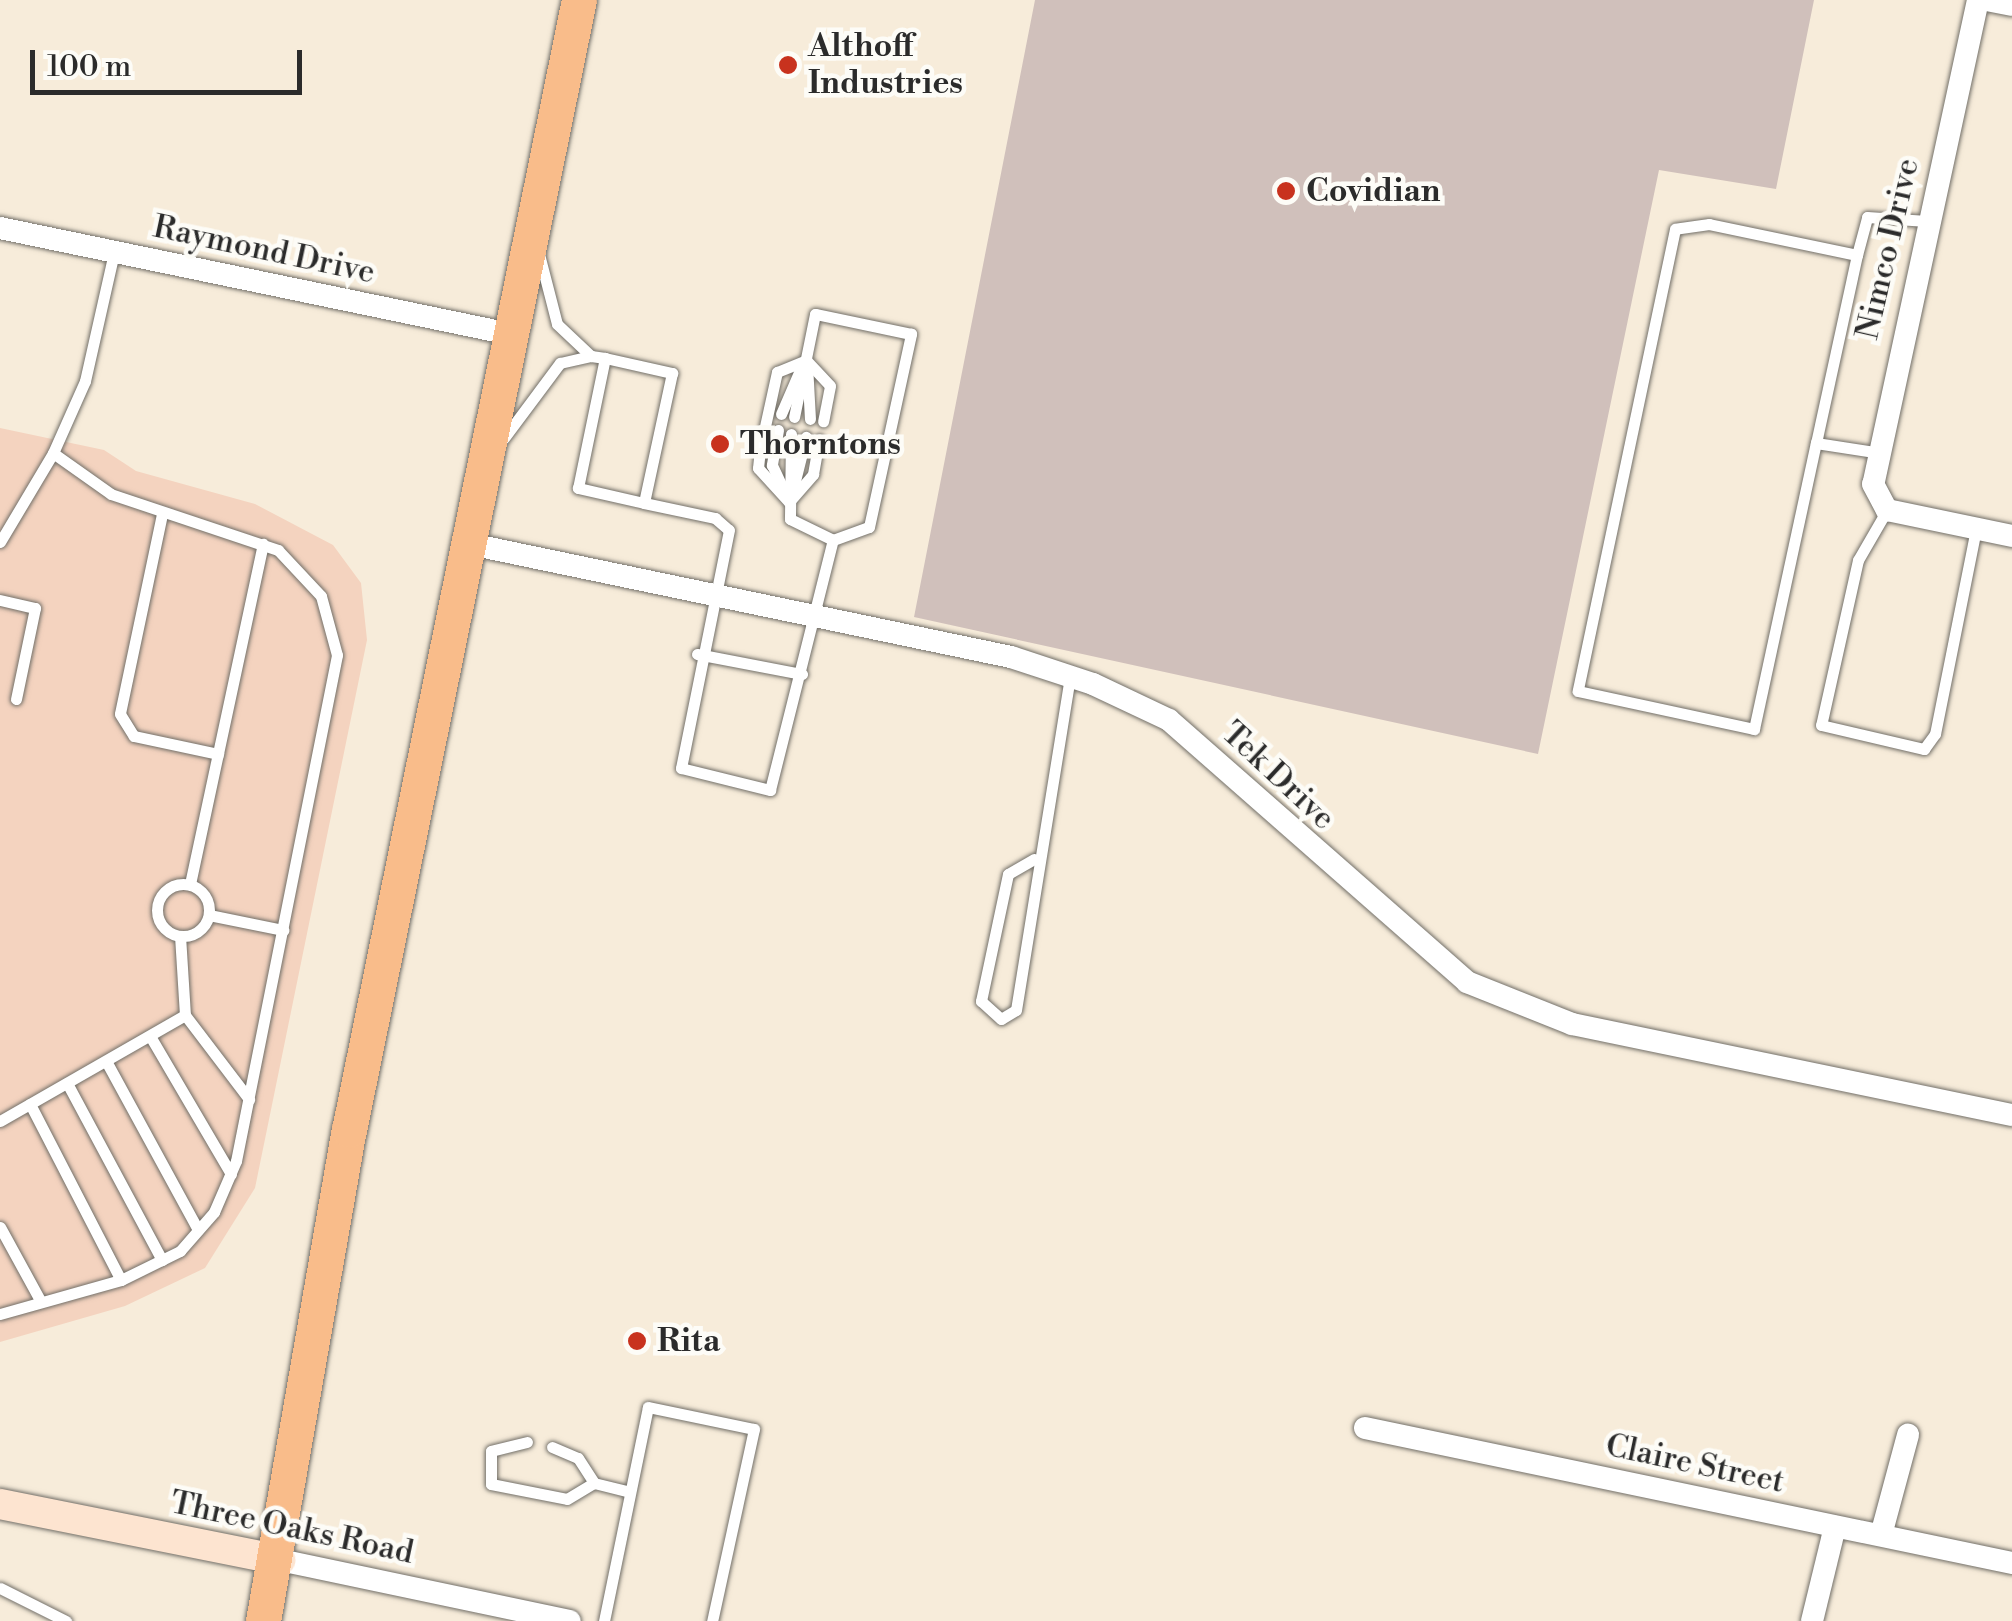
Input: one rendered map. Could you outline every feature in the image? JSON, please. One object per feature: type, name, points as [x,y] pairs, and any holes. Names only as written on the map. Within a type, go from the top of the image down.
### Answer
[{"type":"main road","points":[[263,1621],[280,1560],[349,1130],[515,335],[579,0]]},
{"type":"main road","points":[[280,1560],[290,1621]]},
{"type":"street","name":"Nimco Drive","points":[[1886,510],[1873,484],[1874,452],[1978,0]]},
{"type":"street","points":[[1987,0],[2012,6]]},
{"type":"street","name":"Raymond Drive","points":[[0,228],[515,335]]},
{"type":"street","points":[[1886,510],[2012,536]]},
{"type":"street","name":"Tek Drive","points":[[470,544],[815,616],[1070,676],[1168,720],[1467,982],[1572,1024],[2012,1114]]},
{"type":"street","name":"Claire Street","points":[[1365,1428],[2012,1563]]},
{"type":"street","points":[[1881,1535],[1908,1435]]},
{"type":"street","name":"Three Oaks Road","points":[[0,1504],[570,1621]]},
{"type":"street","points":[[1812,1621],[1834,1527]]},
{"type":"lane","points":[[1857,255],[1709,224],[1675,229],[1578,691],[1754,729],[1867,217],[1928,220]]},
{"type":"lane","points":[[533,238],[549,309],[591,356]]},
{"type":"lane","points":[[0,542],[53,453],[84,381],[114,252]]},
{"type":"lane","points":[[784,432],[790,519],[832,540],[868,527],[911,334],[815,314],[806,360],[788,416]]},
{"type":"lane","points":[[489,457],[545,372],[591,356],[672,373],[644,502]]},
{"type":"lane","points":[[605,358],[578,488],[724,522],[697,654],[681,768],[770,790],[802,674],[832,540]]},
{"type":"lane","points":[[806,360],[830,386],[816,420]]},
{"type":"lane","points":[[790,502],[758,468],[760,449],[777,372],[806,360]]},
{"type":"lane","points":[[790,502],[812,474],[812,438]]},
{"type":"lane","points":[[1816,443],[1874,452]]},
{"type":"lane","points":[[0,1314],[121,1280],[162,1260],[198,1230],[231,1174],[250,1099],[336,655],[321,596],[263,544],[162,514],[111,494],[53,453]]},
{"type":"lane","points":[[1886,510],[1862,548],[1821,725],[1924,749],[1936,734],[1976,529]]},
{"type":"lane","points":[[162,514],[120,714],[134,736],[218,754]]},
{"type":"lane","points":[[190,884],[263,544]]},
{"type":"lane","points":[[0,600],[36,608],[16,698]]},
{"type":"lane","points":[[697,654],[802,674]]},
{"type":"lane","points":[[1034,859],[1008,874],[985,982],[985,1010],[1001,1019],[1016,1010],[1039,892],[1034,859],[1070,676]]},
{"type":"lane","points":[[190,884],[205,894],[209,915],[196,933],[180,936],[165,928],[157,906],[172,886],[190,884]]},
{"type":"lane","points":[[209,915],[282,930]]},
{"type":"lane","points":[[180,936],[185,1015],[250,1099]]},
{"type":"lane","points":[[0,1121],[185,1015]]},
{"type":"lane","points":[[150,1036],[231,1174]]},
{"type":"lane","points":[[106,1061],[198,1230]]},
{"type":"lane","points":[[68,1082],[162,1260]]},
{"type":"lane","points":[[30,1104],[121,1280]]},
{"type":"lane","points":[[0,1227],[40,1300]]},
{"type":"lane","points":[[604,1621],[648,1407],[754,1430],[712,1621]]},
{"type":"lane","points":[[526,1442],[491,1451],[491,1484],[567,1499],[594,1483]]},
{"type":"lane","points":[[552,1447],[578,1458],[594,1483],[630,1492]]},
{"type":"lane","points":[[0,1588],[66,1621]]},
{"type":"shaded area","points":[[1035,0],[1814,0],[1776,189],[1659,170],[1538,754],[914,617]]},
{"type":"shaded area","points":[[0,428],[104,450],[136,471],[255,504],[333,545],[361,583],[367,640],[255,1188],[205,1268],[125,1306],[0,1342]]},
{"type":"place","name":"Althoff Industries","points":[[788,65]]},
{"type":"place","name":"Covidian","points":[[1286,191]]},
{"type":"place","name":"Thorntons","points":[[720,444]]},
{"type":"place","name":"Rita","points":[[637,1341]]}]
